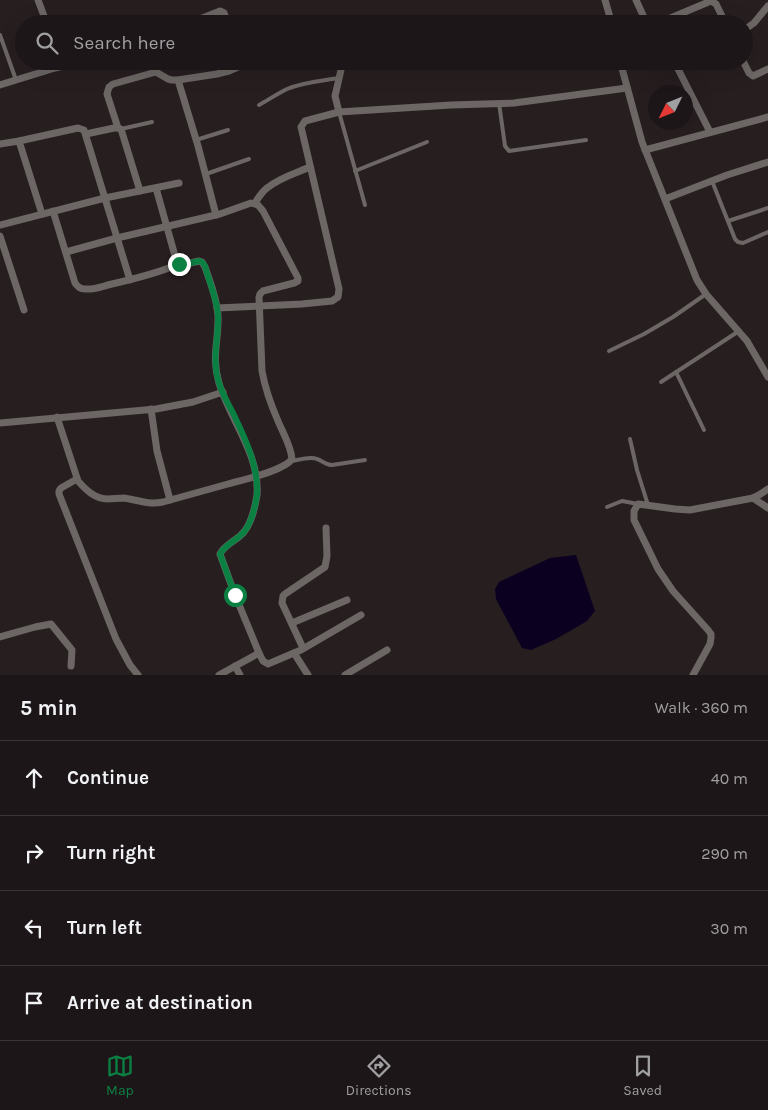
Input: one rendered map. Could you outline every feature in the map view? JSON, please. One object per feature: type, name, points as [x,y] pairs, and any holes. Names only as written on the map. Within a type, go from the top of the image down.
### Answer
[{"type":"street","points":[[38,0],[44,15]]},
{"type":"street","points":[[605,0],[609,15]]},
{"type":"street","points":[[636,0],[643,15]]},
{"type":"street","points":[[689,0],[693,9]]},
{"type":"street","points":[[678,15],[711,2],[716,4],[722,15]]},
{"type":"street","points":[[753,24],[768,6]]},
{"type":"street","points":[[210,15],[220,11],[225,15]]},
{"type":"street","points":[[748,70],[753,76],[768,69]]},
{"type":"street","points":[[0,85],[45,70]]},
{"type":"street","points":[[140,191],[107,94],[111,85],[156,72],[168,79],[178,80],[217,74],[225,70]]},
{"type":"street","points":[[339,112],[335,96],[341,70]]},
{"type":"street","points":[[622,70],[645,150],[694,274],[706,294],[739,331],[754,352],[768,378]]},
{"type":"street","points":[[679,70],[710,132]]},
{"type":"street","points":[[178,80],[216,215]]},
{"type":"street","points":[[217,308],[302,304],[332,301],[338,297],[339,289],[302,132],[302,124],[305,121],[339,112],[451,104],[514,103],[626,88]]},
{"type":"street","points":[[645,150],[768,117]]},
{"type":"street","points":[[0,144],[78,128],[84,130],[130,280]]},
{"type":"street","points":[[86,134],[119,129]]},
{"type":"street","points":[[20,141],[42,214]]},
{"type":"street","points":[[665,199],[727,175],[768,162]]},
{"type":"street","points":[[254,204],[267,188],[274,183],[310,166]]},
{"type":"street","points":[[0,225],[104,198],[179,183]]},
{"type":"street","points":[[156,188],[176,260],[179,264]]},
{"type":"street","points":[[56,417],[77,479],[83,487],[99,498],[124,498],[154,504],[256,477],[287,464],[293,457],[278,421],[262,371],[259,297],[261,292],[294,283],[298,281],[298,278],[263,211],[258,205],[251,203],[216,215],[66,252]]},
{"type":"street","points":[[53,211],[76,283],[82,289],[88,290],[130,280],[179,264],[199,261],[205,266],[217,308],[218,323],[215,355],[219,383],[250,453],[256,477],[257,496],[247,528],[220,554],[238,603],[263,661],[268,664],[294,653],[361,615]]},
{"type":"street","points":[[0,236],[24,310]]},
{"type":"street","points":[[0,423],[151,409],[193,402],[223,392]]},
{"type":"street","points":[[151,409],[158,451],[170,500]]},
{"type":"street","points":[[77,479],[58,491],[116,639],[130,665],[138,675]]},
{"type":"street","points":[[694,675],[710,644],[710,634],[672,591],[658,569],[634,520],[634,511],[638,504],[690,510],[753,498],[768,489]]},
{"type":"street","points":[[753,498],[768,508]]},
{"type":"street","points":[[303,648],[282,603],[283,596],[325,567],[327,556],[326,528]]},
{"type":"street","points":[[292,623],[347,600]]},
{"type":"street","points":[[0,637],[34,626],[51,624],[72,650],[71,666]]},
{"type":"street","points":[[345,675],[387,650]]},
{"type":"street","points":[[219,675],[259,653]]},
{"type":"street","points":[[294,653],[308,675]]},
{"type":"street","points":[[235,666],[240,675]]},
{"type":"lane","points":[[0,35],[16,80]]},
{"type":"lane","points":[[259,105],[285,90],[305,83],[339,78]]},
{"type":"lane","points":[[499,103],[505,146],[509,151],[586,140]]},
{"type":"lane","points":[[339,112],[365,205]]},
{"type":"lane","points":[[119,129],[152,122]]},
{"type":"lane","points":[[196,140],[228,130]]},
{"type":"lane","points":[[355,171],[427,142]]},
{"type":"lane","points":[[205,174],[248,159]]},
{"type":"lane","points":[[712,181],[735,240],[740,243],[768,232]]},
{"type":"lane","points":[[728,221],[768,208]]},
{"type":"lane","points":[[609,351],[673,317],[706,294]]},
{"type":"lane","points":[[661,382],[739,331]]},
{"type":"lane","points":[[676,372],[704,430]]},
{"type":"lane","points":[[630,440],[648,505]]},
{"type":"lane","points":[[291,461],[314,458],[327,465],[332,465],[365,460]]},
{"type":"lane","points":[[607,507],[622,501],[638,504]]},
{"type":"shaded area","points":[[576,555],[595,611],[587,621],[556,639],[531,650],[522,648],[496,599],[495,589],[499,582],[550,558]]},
{"type":"route","points":[[179,264],[199,261],[205,266],[218,314],[215,355],[219,383],[239,426],[255,470],[257,496],[247,528],[220,554],[235,595]]}]
